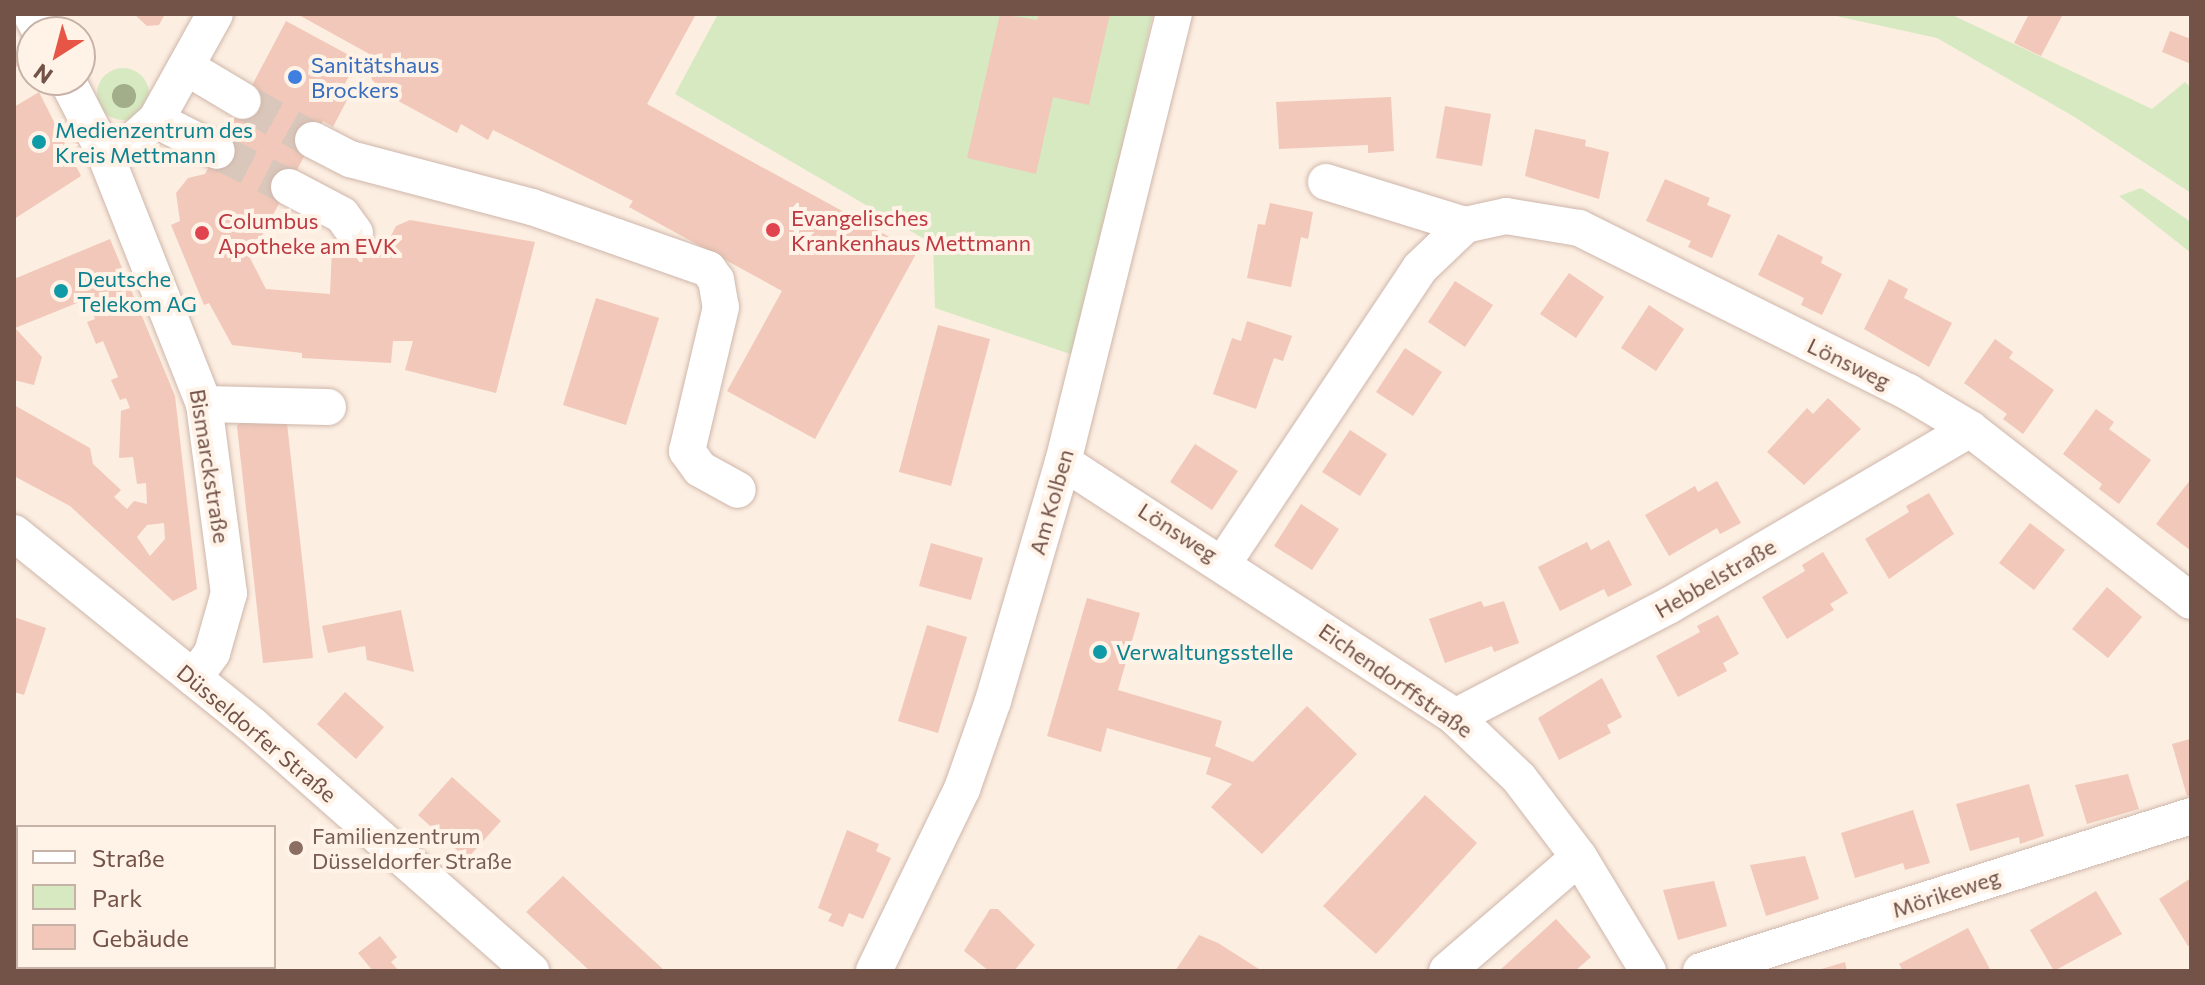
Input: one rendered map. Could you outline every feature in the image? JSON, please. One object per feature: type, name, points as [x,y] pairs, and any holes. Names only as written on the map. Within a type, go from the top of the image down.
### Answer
[{"type":"street","points":[[105,154],[128,145],[156,120],[215,14]]},
{"type":"street","name":"Am Kolben","points":[[886,966],[962,789],[1063,462],[1174,14]]},
{"type":"street","points":[[186,67],[243,101]]},
{"type":"street","name":"Bismarckstraße","points":[[75,96],[105,154],[204,404],[229,593],[212,653],[194,678]]},
{"type":"street","points":[[156,120],[217,151]]},
{"type":"street","points":[[313,140],[350,159],[532,207],[708,269],[716,280],[721,307],[687,451],[700,469],[738,490]]},
{"type":"street","name":"Lönsweg","points":[[1326,182],[1465,225],[1506,216],[1579,228],[1908,392],[1970,429],[2191,601]]},
{"type":"street","points":[[289,187],[342,215],[355,233]]},
{"type":"street","name":"Lönsweg","points":[[1063,462],[1224,562],[1420,268],[1465,225]]},
{"type":"street","points":[[204,404],[328,407]]},
{"type":"street","name":"Hebbelstraße","points":[[1455,717],[1670,605],[1970,429]]},
{"type":"street","name":"Düsseldorfer Straße","points":[[14,533],[194,678],[531,971]]},
{"type":"street","name":"Eichendorffstraße","points":[[1224,562],[1455,717],[1519,778],[1579,857],[1648,971]]},
{"type":"street","name":"Mörikeweg","points":[[1701,971],[2191,816]]},
{"type":"street","points":[[1447,971],[1579,857]]},
{"type":"green space","points":[[718,14],[1153,14],[1073,355],[935,308],[933,244],[675,94]]},
{"type":"green space","points":[[1827,14],[1950,14],[2152,109],[2185,82],[2191,88],[2191,193],[2073,116],[1937,38]]},
{"type":"green space","points":[[123,68],[142,75],[149,94],[142,113],[123,120],[104,113],[97,94],[104,75]]},
{"type":"green space","points":[[2141,188],[2191,222],[2191,253],[2119,196]]},
{"type":"building","points":[[134,14],[165,14],[159,25],[147,26]]},
{"type":"building","name":"Evangelisches Krankenhaus Mettmann","points":[[297,14],[696,14],[647,104],[917,252],[815,439],[727,391],[782,291],[629,207],[633,201],[493,130],[488,140],[461,124],[457,133],[391,97],[372,80],[369,69],[373,56]]},
{"type":"building","points":[[1000,14],[1037,20],[1039,14],[1110,14],[1089,105],[1053,97],[1036,174],[967,158]]},
{"type":"building","points":[[2029,14],[2063,14],[2041,56],[2014,43]]},
{"type":"building","points":[[286,21],[358,60],[338,96],[347,100],[333,127],[323,121],[250,258],[266,289],[330,294],[332,248],[384,250],[396,226],[410,220],[535,242],[496,393],[405,370],[413,341],[393,341],[391,363],[302,358],[302,353],[232,345],[209,303],[204,305],[171,225],[180,221],[176,193],[188,178],[205,174]]},
{"type":"building","points":[[2170,31],[2191,39],[2191,64],[2162,52]]},
{"type":"building","name":"Medienzentrum des Kreis Mettmann","points":[[32,96],[41,96],[81,176],[14,219],[14,107]]},
{"type":"building","points":[[1391,97],[1394,151],[1368,153],[1368,145],[1279,149],[1276,102]]},
{"type":"building","points":[[1445,106],[1491,114],[1482,166],[1436,158]]},
{"type":"building","points":[[1535,129],[1586,140],[1585,146],[1609,152],[1599,199],[1525,176]]},
{"type":"building","points":[[1665,179],[1710,198],[1707,205],[1731,215],[1712,258],[1688,247],[1691,241],[1646,221]]},
{"type":"building","points":[[1270,203],[1313,212],[1308,239],[1301,237],[1291,287],[1247,278],[1258,224],[1265,225]]},
{"type":"building","points":[[1778,234],[1823,257],[1821,263],[1842,274],[1822,315],[1801,305],[1804,298],[1758,275]]},
{"type":"building","points":[[110,239],[175,396],[197,589],[173,601],[70,506],[14,476],[14,405],[90,448],[93,464],[121,490],[114,497],[127,509],[134,501],[147,504],[146,483],[137,484],[133,457],[119,458],[121,411],[130,408],[126,398],[120,400],[111,380],[118,377],[103,341],[96,344],[87,322],[95,319],[87,299],[15,328],[42,357],[34,385],[14,380],[14,279]],"holes":[[[164,523],[165,539],[150,556],[137,537],[147,525]]]},
{"type":"building","points":[[1569,273],[1604,297],[1576,338],[1540,314]]},
{"type":"building","points":[[1889,279],[1908,289],[1904,298],[1952,323],[1929,367],[1864,329]]},
{"type":"building","points":[[1455,281],[1493,305],[1465,347],[1428,322]]},
{"type":"building","points":[[596,298],[659,318],[626,425],[563,405]]},
{"type":"building","points":[[1649,305],[1684,329],[1656,371],[1621,348]]},
{"type":"building","points":[[1247,321],[1292,336],[1283,361],[1274,358],[1256,409],[1213,394],[1232,338],[1241,341]]},
{"type":"building","points":[[938,325],[990,339],[951,486],[899,472]]},
{"type":"building","points":[[1995,339],[2013,352],[2009,358],[2054,390],[2023,434],[2003,419],[2007,414],[1964,383]]},
{"type":"building","points":[[1405,348],[1442,372],[1413,416],[1376,392]]},
{"type":"building","points":[[1828,398],[1861,429],[1804,485],[1767,452],[1807,408],[1813,414]]},
{"type":"building","points":[[2096,409],[2114,422],[2109,429],[2151,460],[2119,504],[2099,489],[2102,484],[2063,454]]},
{"type":"building","points":[[286,414],[313,658],[263,663],[237,426],[245,418]]},
{"type":"building","points":[[1350,430],[1387,454],[1360,496],[1322,472]]},
{"type":"building","points":[[1195,444],[1238,471],[1212,510],[1170,482]]},
{"type":"building","points":[[2191,479],[2191,551],[2156,524]]},
{"type":"building","points":[[1717,481],[1741,523],[1720,534],[1717,528],[1669,556],[1645,515],[1695,486],[1698,492]]},
{"type":"building","points":[[1929,493],[1954,534],[1889,579],[1865,539],[1909,512],[1906,506]]},
{"type":"building","points":[[1301,504],[1339,529],[1312,570],[1274,546]]},
{"type":"building","points":[[2030,523],[2065,550],[2034,590],[1999,563]]},
{"type":"building","points":[[1609,540],[1632,585],[1608,597],[1604,589],[1560,611],[1538,567],[1587,542],[1591,550]]},
{"type":"building","points":[[931,543],[983,558],[971,600],[919,586]]},
{"type":"building","points":[[1823,552],[1848,593],[1830,604],[1834,610],[1787,639],[1762,597],[1805,571],[1802,565]]},
{"type":"building","points":[[2107,587],[2142,617],[2108,658],[2072,629]]},
{"type":"building","points":[[1087,598],[1140,613],[1118,690],[1222,721],[1215,746],[1253,762],[1307,706],[1357,754],[1262,854],[1211,807],[1232,784],[1206,774],[1211,758],[1107,728],[1101,752],[1047,736]]},
{"type":"building","points":[[1481,601],[1484,607],[1504,601],[1519,643],[1494,652],[1492,646],[1445,663],[1429,619]]},
{"type":"building","points":[[401,610],[414,672],[367,660],[365,646],[328,653],[322,626]]},
{"type":"building","points":[[1718,615],[1739,654],[1723,663],[1727,671],[1678,697],[1656,656],[1700,632],[1697,626]]},
{"type":"building","points":[[14,617],[46,628],[24,695],[14,692]]},
{"type":"building","points":[[927,625],[967,637],[938,733],[898,721]]},
{"type":"building","points":[[1602,678],[1622,717],[1607,725],[1611,733],[1559,760],[1538,718]]},
{"type":"building","points":[[345,692],[384,727],[356,759],[317,724]]},
{"type":"building","points":[[2190,739],[2191,795],[2187,796],[2172,744]]},
{"type":"building","points":[[2128,774],[2139,809],[2087,824],[2075,785]]},
{"type":"building","points":[[452,777],[501,821],[467,859],[418,815]]},
{"type":"building","points":[[2029,784],[2044,836],[2020,844],[2019,837],[1970,851],[1956,804]]},
{"type":"building","points":[[1425,795],[1477,843],[1376,954],[1323,906]]},
{"type":"building","points":[[1913,810],[1930,863],[1905,870],[1903,863],[1855,878],[1841,833]]},
{"type":"building","points":[[847,830],[879,844],[876,851],[891,858],[863,919],[849,913],[843,927],[828,921],[832,914],[818,908]]},
{"type":"building","points":[[1805,856],[1819,899],[1766,916],[1750,865]]},
{"type":"building","points":[[563,876],[665,971],[590,971],[526,912]]},
{"type":"building","points":[[2191,878],[2191,944],[2188,946],[2159,899]]},
{"type":"building","points":[[1714,881],[1727,926],[1678,940],[1663,890]]},
{"type":"building","points":[[2096,891],[2122,934],[2054,971],[2030,930]]},
{"type":"building","points":[[990,909],[998,909],[1035,945],[1014,971],[989,971],[964,951]]},
{"type":"building","points":[[1556,919],[1591,957],[1575,971],[1499,971]]},
{"type":"building","points":[[1968,928],[1991,971],[1903,971],[1899,964]]},
{"type":"building","points":[[1199,935],[1218,943],[1262,971],[1175,971]]},
{"type":"building","points":[[380,936],[397,957],[391,962],[399,971],[373,971],[358,953]]},
{"type":"building","points":[[1845,962],[1847,971],[1818,971],[1818,970]]},
{"type":"tunnel","points":[[243,101],[313,140]]},
{"type":"tunnel","points":[[217,151],[289,187]]},
{"type":"place","name":"Sanitätshaus Brockers","points":[[295,77]]},
{"type":"place","name":"Medienzentrum des Kreis Mettmann","points":[[39,142]]},
{"type":"place","name":"Evangelisches Krankenhaus Mettmann","points":[[773,230]]},
{"type":"place","name":"Columbus Apotheke am EVK","points":[[202,233]]},
{"type":"place","name":"Deutsche Telekom AG","points":[[61,291]]},
{"type":"place","name":"Verwaltungsstelle","points":[[1100,652]]},
{"type":"place","name":"Familienzentrum Düsseldorfer Straße","points":[[296,848]]}]
